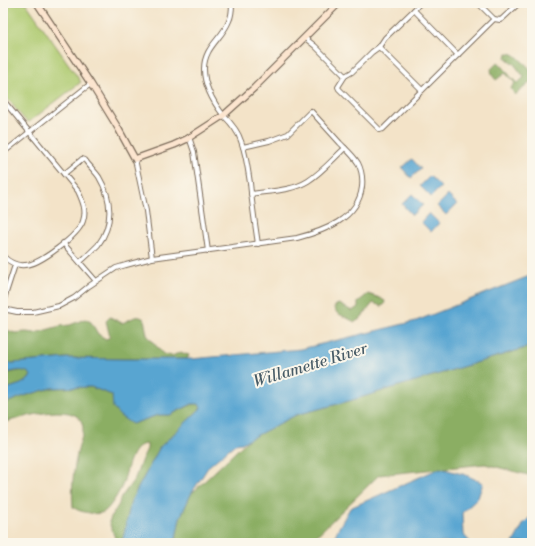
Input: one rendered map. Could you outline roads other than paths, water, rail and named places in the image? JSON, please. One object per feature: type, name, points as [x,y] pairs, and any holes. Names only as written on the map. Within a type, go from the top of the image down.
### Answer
[{"type":"street","points":[[37,3],[91,84],[135,159],[146,211],[152,258]]},
{"type":"street","points":[[232,3],[229,22],[210,48],[204,68],[208,91],[237,132],[244,147],[258,244]]},
{"type":"street","points":[[135,159],[169,147],[189,137],[224,115],[254,88],[339,3]]},
{"type":"street","points":[[420,3],[378,47],[352,72],[345,76],[338,87],[380,130],[383,130],[494,19]]},
{"type":"street","points":[[478,3],[494,19],[500,20],[519,3]]},
{"type":"street","points":[[414,10],[458,55]]},
{"type":"street","points":[[305,38],[345,76]]},
{"type":"street","points":[[378,47],[422,90]]},
{"type":"street","points":[[3,153],[91,84]]},
{"type":"street","points":[[3,100],[78,191],[83,202],[84,210],[83,220],[73,235],[39,261],[26,265],[15,265],[3,256]]},
{"type":"street","points":[[3,309],[17,312],[33,312],[59,306],[74,298],[116,268],[152,258],[258,244],[314,234],[341,220],[350,213],[361,195],[362,175],[359,164],[311,111],[288,134],[269,142],[244,147]]},
{"type":"street","points":[[189,137],[194,152],[208,251]]},
{"type":"street","points":[[251,194],[291,187],[307,181],[345,148]]},
{"type":"street","points":[[64,174],[82,159],[85,160],[98,176],[106,190],[110,206],[109,219],[105,231],[98,244],[80,262]]},
{"type":"street","points":[[63,243],[96,281]]},
{"type":"street","points":[[3,302],[15,265]]},
{"type":"water","points":[[412,159],[421,169],[411,178],[402,168]]},
{"type":"water","points":[[430,176],[441,187],[431,197],[420,186]]},
{"type":"water","points":[[412,194],[423,205],[412,215],[402,204]]},
{"type":"water","points":[[448,195],[457,204],[446,215],[437,206]]},
{"type":"water","points":[[429,213],[439,223],[431,232],[421,222]]},
{"type":"water","name":"Willamette River","points":[[532,275],[532,346],[349,401],[296,415],[242,443],[235,444],[209,466],[191,494],[180,518],[175,543],[122,543],[131,501],[160,447],[201,408],[199,404],[192,404],[170,415],[158,415],[132,424],[120,416],[113,408],[112,395],[91,387],[51,388],[3,404],[3,390],[21,384],[29,379],[31,375],[25,371],[14,371],[3,374],[3,364],[67,358],[191,359],[301,349],[416,321]]},
{"type":"water","points":[[440,468],[466,475],[483,483],[478,498],[462,513],[463,534],[471,543],[332,543],[350,508]]},
{"type":"water","points":[[532,515],[532,543],[513,543],[524,523]]}]
